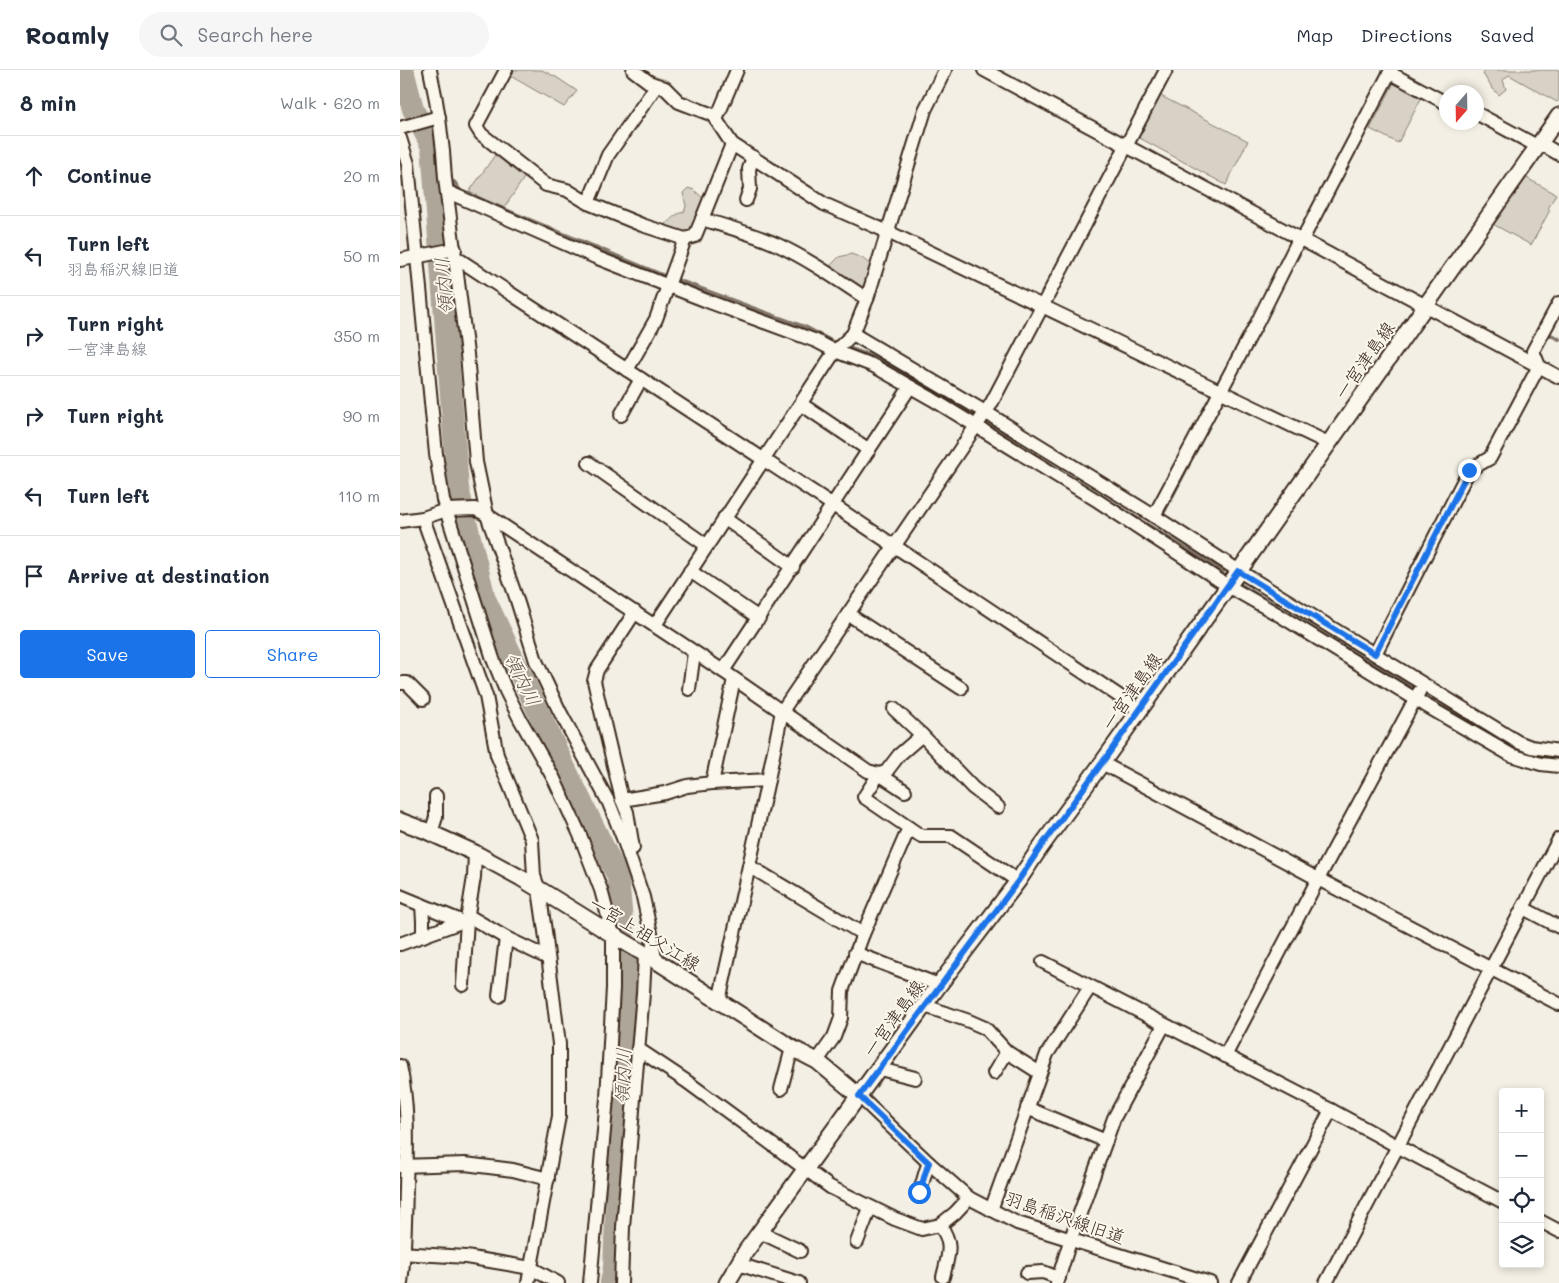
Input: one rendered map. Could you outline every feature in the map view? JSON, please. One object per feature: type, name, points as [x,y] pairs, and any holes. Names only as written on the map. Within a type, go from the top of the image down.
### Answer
[{"type":"main road","name":"一宮津島線","points":[[727,1283],[760,1232],[1018,881],[1140,710],[1559,116]]},
{"type":"main road","name":"一宮上祖父江線","points":[[400,821],[475,853],[521,878],[792,1048],[817,1061],[859,1096]]},
{"type":"street","points":[[430,70],[434,119],[448,192],[451,252],[467,354],[481,512],[516,597],[536,661],[559,710],[609,803],[623,838],[645,905],[647,956],[620,1283]]},
{"type":"street","points":[[506,70],[476,126],[481,134],[546,185],[567,190],[588,203],[642,225],[685,239],[695,236],[732,144]]},
{"type":"street","points":[[633,70],[650,82],[665,88],[679,102],[713,115],[732,144],[824,204],[888,232],[1221,390],[1328,443]]},
{"type":"street","points":[[716,120],[737,70]]},
{"type":"street","points":[[654,625],[835,351],[853,334],[867,299],[925,110],[945,70]]},
{"type":"street","points":[[984,70],[1559,377]]},
{"type":"street","points":[[719,1001],[782,711],[985,412],[1166,70]]},
{"type":"street","points":[[1154,516],[1390,71],[1439,99]]},
{"type":"street","points":[[588,203],[608,155],[657,85]]},
{"type":"street","points":[[1484,117],[1559,154]]},
{"type":"street","points":[[400,128],[434,119]]},
{"type":"street","points":[[400,138],[408,164],[436,454],[447,510],[506,691],[554,779],[580,835],[601,890],[615,936],[607,1098],[590,1283]]},
{"type":"street","points":[[746,200],[750,189],[749,169],[753,157]]},
{"type":"street","points":[[448,192],[596,258],[816,341],[835,351],[874,366],[976,425],[1098,500],[1228,586],[1279,615],[1415,699],[1511,755],[1541,764],[1559,766]]},
{"type":"street","points":[[702,219],[733,228],[778,246],[817,266],[867,299]]},
{"type":"street","points":[[627,370],[656,319],[685,239]]},
{"type":"street","points":[[400,260],[451,252],[1140,710]]},
{"type":"street","points":[[1375,654],[1469,470],[1490,458],[1539,366],[1533,351],[1559,303]]},
{"type":"street","points":[[853,334],[985,412],[1154,516],[1238,571],[1518,742],[1531,747],[1559,752]]},
{"type":"street","points":[[621,415],[641,379]]},
{"type":"street","points":[[723,671],[910,387]]},
{"type":"street","points":[[800,404],[869,450]]},
{"type":"street","points":[[589,464],[706,545]]},
{"type":"street","points":[[400,521],[423,518],[447,510],[481,512],[635,612],[868,771],[879,774],[905,791]]},
{"type":"street","points":[[423,518],[486,696],[497,755],[532,840],[534,876],[539,890],[559,1044],[559,1116],[528,1283]]},
{"type":"street","points":[[724,518],[793,566]]},
{"type":"street","points":[[690,572],[759,618]]},
{"type":"street","points":[[635,612],[596,670],[594,681],[622,800],[627,812],[637,880]]},
{"type":"street","points":[[848,614],[962,688]]},
{"type":"street","points":[[689,689],[694,653]]},
{"type":"street","points":[[712,783],[734,679]]},
{"type":"street","points":[[400,683],[407,683],[423,699]]},
{"type":"street","points":[[1225,1056],[1423,684]]},
{"type":"street","points":[[894,709],[922,735],[972,788],[998,807]]},
{"type":"street","points":[[922,735],[899,755],[886,772],[879,774],[864,797],[921,836],[951,836],[1018,881]]},
{"type":"street","points":[[1102,763],[1318,879],[1559,1004]]},
{"type":"street","points":[[622,800],[665,793],[687,786],[768,780]]},
{"type":"street","points":[[431,833],[436,818],[436,796]]},
{"type":"street","points":[[817,1061],[834,1037],[840,1018],[842,991],[863,934],[909,828]]},
{"type":"street","points":[[1326,1283],[1559,840]]},
{"type":"street","points":[[463,985],[464,921],[474,877],[475,853]]},
{"type":"street","points":[[749,866],[863,934]]},
{"type":"street","points":[[400,896],[464,921]]},
{"type":"street","points":[[422,905],[423,936]]},
{"type":"street","points":[[1523,908],[1559,927]]},
{"type":"street","points":[[400,944],[472,918],[506,938],[548,958]]},
{"type":"street","points":[[499,996],[506,938]]},
{"type":"street","points":[[856,953],[939,986]]},
{"type":"street","points":[[1043,962],[1332,1110],[1499,1200]]},
{"type":"street","points":[[991,1210],[1047,1054],[1090,987]]},
{"type":"street","points":[[925,1006],[985,1028],[1007,1052],[1040,1073]]},
{"type":"street","points":[[1028,1273],[1043,1272],[1058,1280],[1114,1118],[1164,1025]]},
{"type":"street","points":[[781,1089],[792,1048]]},
{"type":"street","points":[[638,1049],[718,1104],[805,1170],[830,1187],[870,1208],[922,1229],[940,1225],[969,1198]]},
{"type":"street","points":[[994,1073],[1007,1052]]},
{"type":"street","points":[[400,1066],[406,1095],[408,1141],[403,1166],[400,1283]]},
{"type":"street","points":[[880,1069],[916,1078]]},
{"type":"street","name":"羽島稲沢線旧道","points":[[859,1096],[929,1163],[969,1198],[991,1210],[1017,1223],[1070,1241],[1210,1283]]},
{"type":"street","points":[[1027,1108],[1106,1141]]},
{"type":"street","points":[[1239,1283],[1332,1110]]},
{"type":"street","points":[[925,1188],[924,1172],[929,1163]]},
{"type":"street","points":[[403,1166],[464,1164],[512,1170],[548,1179]]},
{"type":"street","points":[[857,1242],[870,1208]]},
{"type":"street","points":[[1544,1223],[1559,1231]]},
{"type":"street","points":[[940,1225],[947,1236],[950,1250],[943,1277]]},
{"type":"street","points":[[760,1232],[800,1251]]},
{"type":"street","points":[[402,1252],[466,1257],[531,1268],[558,1283]]},
{"type":"street","points":[[738,1264],[799,1283]]},
{"type":"shaded area","points":[[400,70],[414,70],[418,107],[408,110],[400,94]]},
{"type":"shaded area","points":[[509,70],[542,70],[577,91],[564,107],[507,74]]},
{"type":"shaded area","points":[[1486,70],[1559,70],[1559,100],[1557,102],[1509,75],[1503,80],[1506,89],[1499,95],[1483,74]]},
{"type":"shaded area","points":[[1396,79],[1424,93],[1398,143],[1370,129]]},
{"type":"shaded area","points":[[1159,95],[1248,141],[1226,185],[1136,136]]},
{"type":"shaded area","points":[[497,152],[526,175],[504,208],[469,192]]},
{"type":"shaded area","points":[[1523,176],[1556,194],[1548,209],[1550,210],[1531,245],[1491,223]]},
{"type":"shaded area","points":[[688,188],[694,190],[706,201],[694,232],[686,236],[661,226],[677,214],[684,212],[686,206],[683,193]]},
{"type":"shaded area","points":[[851,254],[862,258],[873,267],[867,291],[827,269],[839,257]]},
{"type":"waterway","name":"領内川","points":[[403,70],[413,109],[432,147],[458,488],[485,599],[618,877],[626,964],[614,1267],[611,1283]]},
{"type":"waterway","points":[[454,182],[461,192]]},
{"type":"waterway","points":[[477,198],[667,277]]},
{"type":"waterway","points":[[1294,263],[1299,254]]},
{"type":"waterway","points":[[677,280],[807,328],[833,342]]},
{"type":"waterway","points":[[1551,335],[1559,339]]},
{"type":"waterway","points":[[851,349],[881,360],[973,416]]},
{"type":"waterway","points":[[982,422],[1051,465]]},
{"type":"waterway","points":[[1164,512],[1189,464]]},
{"type":"waterway","points":[[1114,504],[1223,572]]},
{"type":"waterway","points":[[1238,583],[1411,688]]},
{"type":"waterway","points":[[1421,695],[1513,748],[1531,755],[1559,757]]},
{"type":"route","points":[[919,1192],[924,1183],[924,1172],[929,1163],[859,1096],[1018,881],[1238,571],[1375,654],[1469,470]]}]
